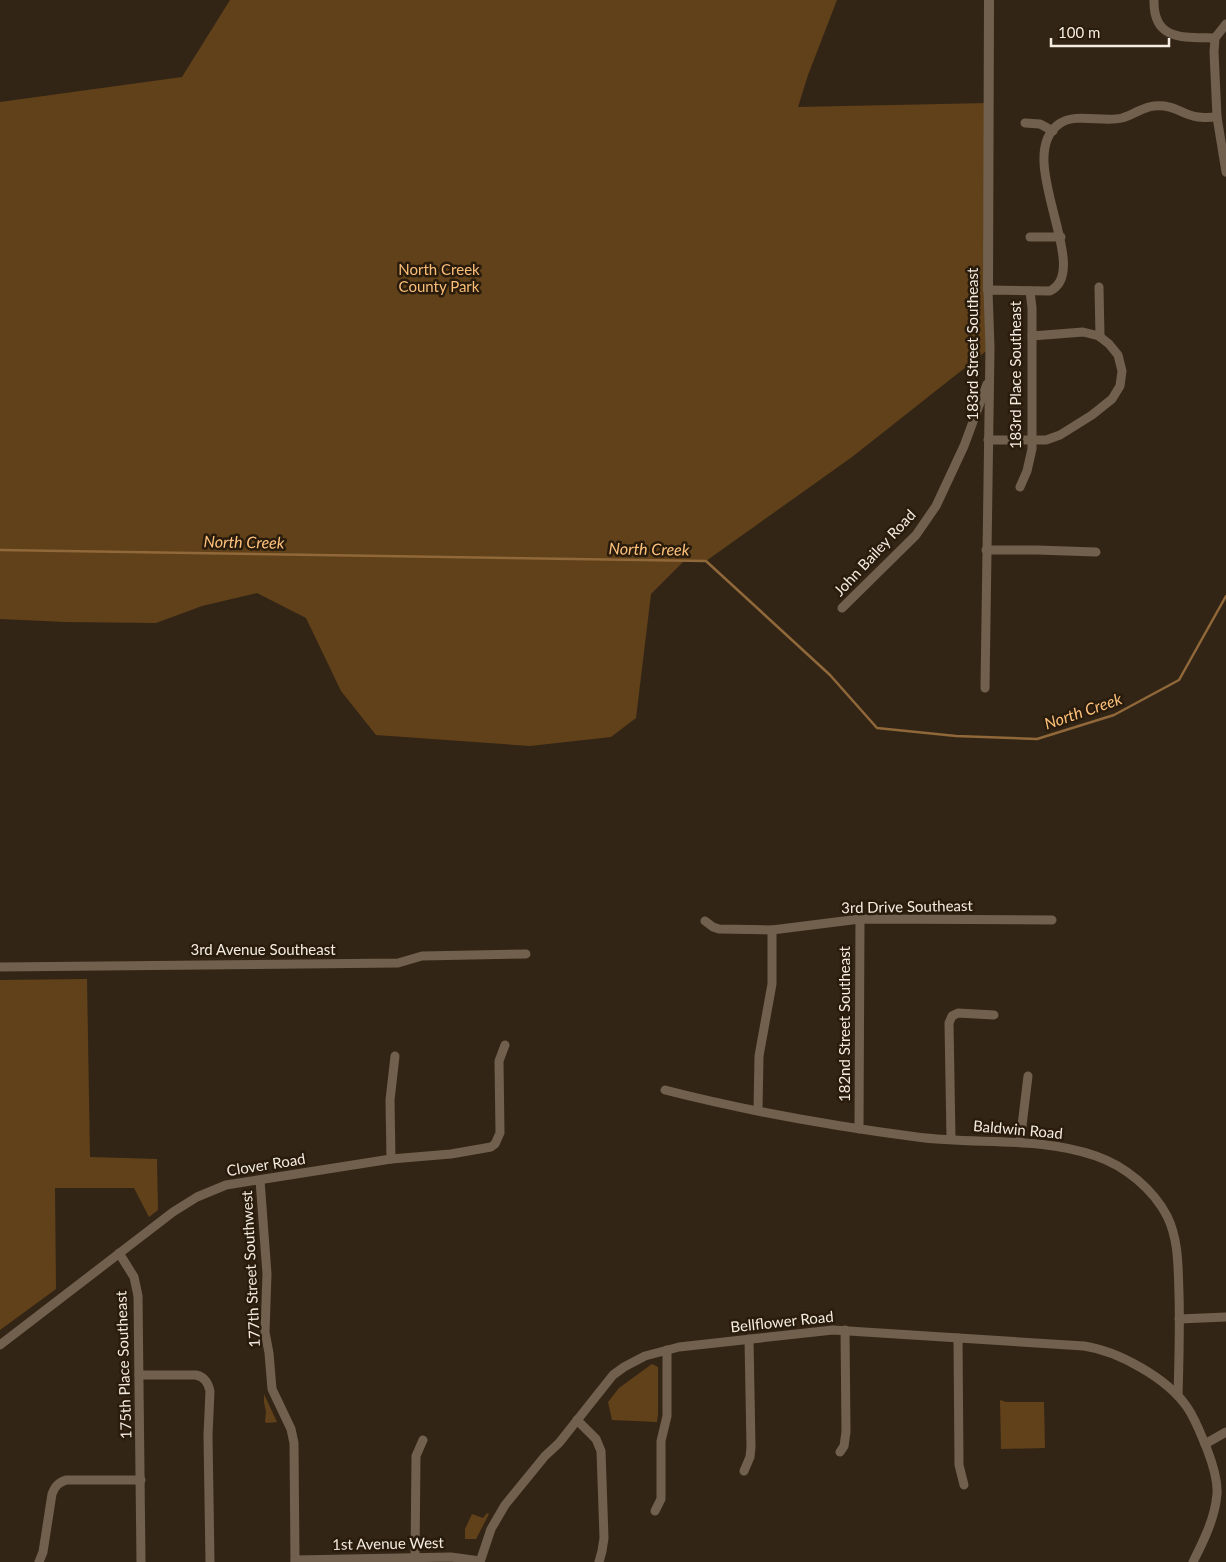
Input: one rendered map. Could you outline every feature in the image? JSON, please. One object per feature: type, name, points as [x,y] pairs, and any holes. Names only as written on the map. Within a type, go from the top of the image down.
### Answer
[{"type":"street","name":"183rd Street Southeast","points":[[985,688],[989,379],[989,0]]},
{"type":"street","points":[[1154,0],[1154,8],[1159,23],[1165,30],[1176,37],[1216,38]]},
{"type":"street","points":[[1226,24],[1216,38],[1214,52],[1217,117],[1226,172]]},
{"type":"street","points":[[988,290],[1050,291],[1058,288],[1061,281],[1063,267],[1060,237],[1047,190],[1044,167],[1044,153],[1050,134],[1058,125],[1070,120],[1122,118],[1153,106],[1170,106],[1196,117],[1217,117]]},
{"type":"street","points":[[1025,123],[1040,124],[1050,134]]},
{"type":"street","points":[[1030,236],[1060,237]]},
{"type":"street","points":[[1099,288],[1100,337]]},
{"type":"street","name":"183rd Place Southeast","points":[[1020,487],[1027,471],[1032,449],[1032,308],[1030,291]]},
{"type":"street","points":[[988,440],[1046,440],[1092,415],[1112,399],[1120,386],[1122,371],[1118,355],[1100,337],[1083,332],[1032,336]]},
{"type":"street","name":"John Bailey Road","points":[[842,608],[916,535],[936,506],[964,446],[989,379]]},
{"type":"street","points":[[986,550],[1096,552]]},
{"type":"street","name":"3rd Drive Southeast","points":[[705,921],[713,927],[720,929],[772,930],[860,919],[1052,920]]},
{"type":"street","name":"182nd Street Southeast","points":[[859,1129],[860,919]]},
{"type":"street","points":[[758,1110],[760,1056],[772,984],[772,930]]},
{"type":"street","name":"3rd Avenue Southeast","points":[[0,967],[398,963],[422,956],[526,954]]},
{"type":"street","points":[[950,1139],[949,1023],[952,1016],[958,1013],[994,1015]]},
{"type":"street","name":"Clover Road","points":[[0,1345],[173,1212],[197,1197],[226,1185],[391,1159],[485,1149],[495,1144],[500,1133],[499,1061],[505,1045]]},
{"type":"street","points":[[391,1159],[390,1100],[394,1056]]},
{"type":"street","points":[[1020,1142],[1028,1076]]},
{"type":"street","name":"Baldwin Road","points":[[665,1090],[716,1103],[859,1129],[918,1137],[1020,1142],[1074,1150],[1109,1161],[1128,1172],[1152,1196],[1166,1216],[1175,1241],[1178,1266],[1178,1396]]},
{"type":"street","name":"177th Street Southwest","points":[[260,1180],[267,1274],[265,1332],[272,1390],[291,1429],[294,1443],[295,1561]]},
{"type":"street","name":"175th Place Southeast","points":[[119,1253],[134,1277],[137,1286],[141,1562]]},
{"type":"street","points":[[1179,1318],[1226,1317]]},
{"type":"street","name":"Bellflower Road","points":[[480,1562],[491,1529],[504,1505],[544,1456],[559,1443],[613,1375],[636,1360],[667,1350],[686,1346],[822,1330],[1084,1346],[1108,1351],[1145,1371],[1178,1396],[1188,1408],[1205,1444],[1222,1493]]},
{"type":"street","points":[[840,1452],[844,1446],[846,1432],[845,1330]]},
{"type":"street","points":[[744,1472],[750,1457],[751,1447],[749,1338]]},
{"type":"street","points":[[958,1338],[959,1465],[964,1485]]},
{"type":"street","points":[[655,1511],[660,1499],[661,1441],[668,1416],[667,1350]]},
{"type":"street","points":[[139,1375],[196,1375],[204,1378],[210,1391],[208,1435],[210,1562]]},
{"type":"street","points":[[577,1420],[596,1439],[601,1451],[604,1538],[599,1562]]},
{"type":"street","points":[[1205,1444],[1226,1432]]},
{"type":"street","points":[[415,1558],[416,1456],[423,1440]]},
{"type":"street","points":[[39,1562],[43,1552],[54,1487],[59,1482],[66,1480],[141,1480]]},
{"type":"street","points":[[1193,1562],[1209,1531],[1222,1493]]},
{"type":"street","name":"1st Avenue West","points":[[295,1561],[451,1557],[480,1562]]},
{"type":"green space","name":"North Creek County Park","points":[[230,0],[837,0],[808,75],[798,107],[989,103],[990,348],[852,457],[706,561],[684,561],[651,594],[636,718],[611,737],[530,746],[376,735],[341,691],[306,618],[257,593],[202,606],[156,623],[0,619],[0,102],[182,77]]},
{"type":"green space","points":[[87,979],[90,1157],[157,1159],[158,1210],[149,1217],[134,1188],[55,1188],[56,1289],[0,1330],[0,980]]},
{"type":"green space","points":[[652,1364],[658,1367],[657,1422],[612,1420],[608,1402],[619,1388]]},
{"type":"green space","points":[[264,1394],[277,1422],[265,1422]]},
{"type":"green space","points":[[1000,1400],[1006,1402],[1044,1402],[1045,1448],[1001,1449]]},
{"type":"green space","points":[[487,1513],[489,1514],[476,1539],[465,1539],[465,1529],[472,1514],[483,1518]]},
{"type":"waterway","name":"North Creek","points":[[0,550],[706,561],[830,675],[877,728],[956,736],[1037,739],[1114,715],[1179,680],[1226,596]]}]
